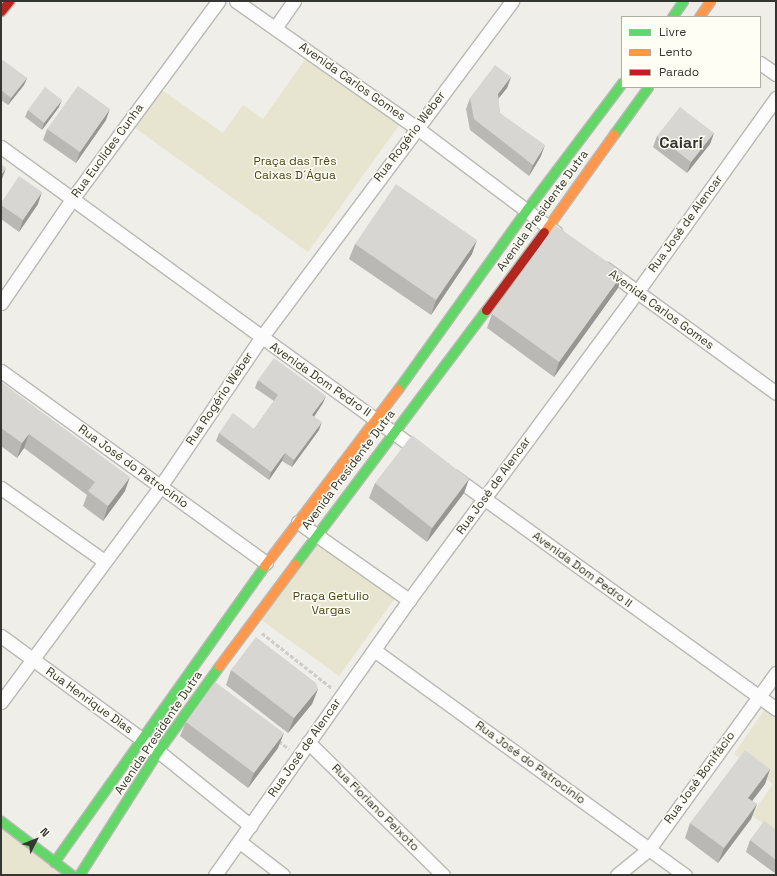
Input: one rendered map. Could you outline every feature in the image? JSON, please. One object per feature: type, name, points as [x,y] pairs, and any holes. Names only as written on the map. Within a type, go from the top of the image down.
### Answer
[{"type":"street","points":[[1,11],[9,1]]},
{"type":"street","name":"Rua Euclides Cunha","points":[[1,303],[73,198],[218,1]]},
{"type":"street","name":"Avenida Carlos Gomes","points":[[236,1],[417,128],[527,209],[567,241]]},
{"type":"street","points":[[275,28],[294,1]]},
{"type":"street","name":"Rua Rogério Weber","points":[[1,702],[104,561],[160,488],[261,338],[512,1]]},
{"type":"street","points":[[698,16],[710,1]]},
{"type":"street","points":[[672,16],[679,2],[696,16]]},
{"type":"street","points":[[761,64],[776,74]]},
{"type":"street","name":"Avenida Presidente Dutra","points":[[54,862],[142,740],[266,563],[376,420],[527,209],[621,84]]},
{"type":"street","name":"Avenida Presidente Dutra","points":[[80,875],[158,752],[250,623],[315,534],[548,227],[647,88]]},
{"type":"street","name":"Rua José de Alencar","points":[[215,875],[240,842],[298,756],[409,600],[637,292],[776,98]]},
{"type":"street","name":"Avenida Dom Pedro II","points":[[1,147],[73,198],[261,338],[429,459]]},
{"type":"street","name":"Avenida Carlos Gomes","points":[[592,259],[776,393]]},
{"type":"street","name":"Rua José do Patrocínio","points":[[1,371],[160,488],[266,563]]},
{"type":"street","name":"Avenida Dom Pedro II","points":[[442,468],[776,709]]},
{"type":"street","points":[[1,488],[104,561]]},
{"type":"street","points":[[298,522],[409,600]]},
{"type":"street","name":"Rua Henrique Dias","points":[[1,636],[158,752],[251,826]]},
{"type":"street","name":"Rua José do Patrocínio","points":[[374,650],[685,875]]},
{"type":"street","name":"Rua José Bonifácio","points":[[617,875],[649,849],[776,673]]},
{"type":"street","name":"Rua Floriano Peixoto","points":[[308,742],[443,875]]},
{"type":"street","points":[[1,821],[72,875]]},
{"type":"street","points":[[240,842],[283,875]]},
{"type":"path","points":[[250,623],[342,696]]},
{"type":"path","points":[[273,737],[298,756]]},
{"type":"green space","name":"Praça das Três Caixas D´Água","points":[[309,54],[402,121],[308,252],[135,128],[162,90],[223,133],[243,105],[263,119]]},
{"type":"green space","name":"Praça Getulio Vargas","points":[[322,532],[401,590],[339,676],[260,619]]},
{"type":"green space","points":[[776,705],[776,833],[751,815],[773,784],[734,754],[767,706]]},
{"type":"green space","points":[[1,826],[69,875],[1,875]]},
{"type":"building","points":[[3,60],[27,78],[11,98],[1,90],[1,63]]},
{"type":"building","points":[[495,65],[511,77],[498,94],[500,113],[545,145],[533,165],[474,119],[470,98]]},
{"type":"building","points":[[78,86],[110,109],[80,152],[47,129]]},
{"type":"building","points":[[45,87],[62,100],[44,123],[28,110]]},
{"type":"building","points":[[680,107],[714,133],[691,162],[657,136]]},
{"type":"building","points":[[1,164],[6,168],[1,175]]},
{"type":"building","points":[[19,176],[42,192],[23,220],[1,205]]},
{"type":"building","points":[[396,184],[477,240],[436,300],[355,244]]},
{"type":"building","points":[[555,225],[623,273],[559,362],[492,314]]},
{"type":"building","points":[[274,358],[326,396],[312,415],[322,422],[294,460],[285,453],[271,472],[219,433],[233,413],[254,429],[278,395],[258,380]]},
{"type":"building","points":[[1,382],[130,477],[108,506],[88,491],[95,482],[29,434],[22,443],[1,428]]},
{"type":"building","points":[[412,435],[469,479],[432,528],[375,483]]},
{"type":"building","points":[[256,637],[316,683],[318,689],[294,718],[231,670]]},
{"type":"building","points":[[215,682],[284,733],[254,773],[186,722]]},
{"type":"building","points":[[745,750],[770,769],[748,798],[757,804],[724,848],[690,823]]},
{"type":"building","points":[[764,821],[776,830],[776,860],[750,840]]},
{"type":"traffic: fast","points":[[673,16],[683,1]]},
{"type":"traffic: fast","points":[[398,389],[527,209],[621,84]]},
{"type":"traffic: fast","points":[[614,134],[647,88]]},
{"type":"traffic: fast","points":[[295,564],[486,310]]},
{"type":"traffic: fast","points":[[54,862],[264,566]]},
{"type":"traffic: fast","points":[[79,875],[158,751],[219,666]]},
{"type":"traffic: fast","points":[[1,821],[72,875]]},
{"type":"traffic: slow","points":[[700,16],[710,1]]},
{"type":"traffic: slow","points":[[544,232],[614,134]]},
{"type":"traffic: slow","points":[[264,566],[398,389]]},
{"type":"traffic: slow","points":[[219,666],[295,564]]},
{"type":"traffic: jam","points":[[1,11],[9,1]]},
{"type":"traffic: jam","points":[[486,310],[544,232]]},
{"type":"district","name":"Caiarí","points":[[681,143]]}]
